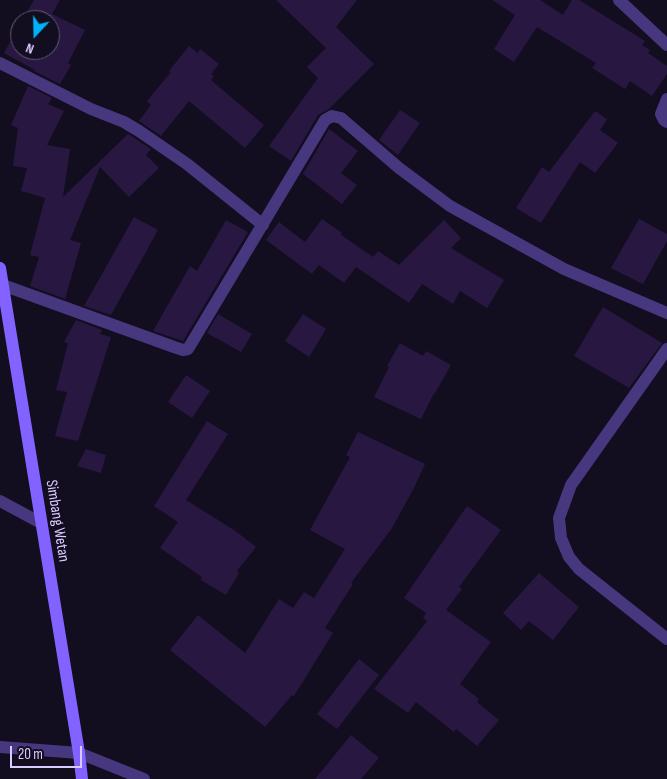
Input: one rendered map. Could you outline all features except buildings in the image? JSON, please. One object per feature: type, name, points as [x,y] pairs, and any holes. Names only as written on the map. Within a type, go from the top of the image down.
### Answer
[{"type":"street","points":[[619,0],[667,45]]},
{"type":"street","points":[[0,64],[91,109],[124,122],[139,131],[187,164],[262,225]]},
{"type":"street","points":[[667,99],[662,114],[667,122]]},
{"type":"street","points":[[1,284],[174,347],[188,349],[325,120],[332,116],[340,118],[399,168],[450,206],[564,269],[667,313]]},
{"type":"street","name":"Simbang Wetan","points":[[0,268],[1,284],[82,779]]},
{"type":"street","points":[[667,350],[571,485],[559,518],[561,538],[569,557],[579,569],[667,639]]},
{"type":"street","points":[[0,501],[41,523]]},
{"type":"street","points":[[0,747],[79,753],[144,779]]}]
